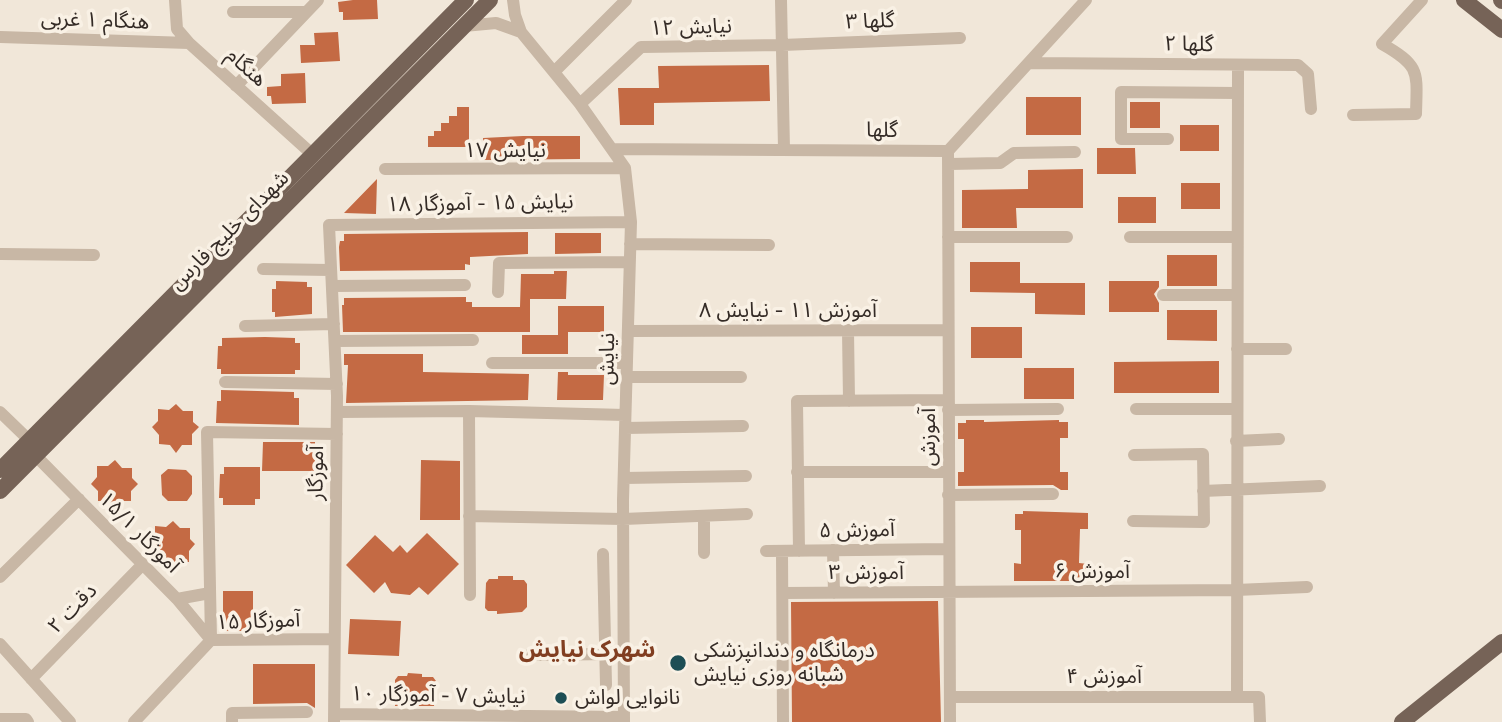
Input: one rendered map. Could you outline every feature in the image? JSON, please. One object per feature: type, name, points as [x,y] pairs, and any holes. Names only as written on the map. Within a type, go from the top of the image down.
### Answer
[{"type":"main road","name":"شهدای خلیج فارس","points":[[0,491],[36,456],[312,154],[466,0]]},
{"type":"main road","name":"شهدای خلیج فارس","points":[[210,268],[490,0]]},
{"type":"main road","points":[[1464,0],[1502,30]]},
{"type":"main road","name":"شهدای خلیج فارس","points":[[0,470],[190,289]]},
{"type":"main road","points":[[1402,722],[1502,642]]},
{"type":"street","name":"هنگام","points":[[175,0],[177,29],[189,43],[312,154]]},
{"type":"street","points":[[236,86],[318,0]]},
{"type":"street","name":"نیایش","points":[[513,0],[521,32],[580,104],[625,169],[631,222],[623,519],[624,720]]},
{"type":"street","points":[[554,72],[626,0]]},
{"type":"street","points":[[781,0],[784,149]]},
{"type":"street","points":[[949,157],[1086,0]]},
{"type":"street","points":[[1353,115],[1416,114],[1417,78],[1413,66],[1400,54],[1382,44],[1422,0]]},
{"type":"street","points":[[233,12],[306,12]]},
{"type":"street","points":[[463,26],[496,23],[521,32]]},
{"type":"street","name":"هنگام ۱ غربی","points":[[0,37],[189,43]]},
{"type":"street","name":"گلها ۳","points":[[782,45],[960,38]]},
{"type":"street","name":"نیایش ۱۲","points":[[580,104],[641,47],[782,45]]},
{"type":"street","name":"گلها ۲","points":[[1030,63],[1298,65],[1308,74],[1311,109]]},
{"type":"street","points":[[1237,696],[1238,65]]},
{"type":"street","points":[[1168,139],[1121,139],[1121,92],[1238,93]]},
{"type":"street","name":"گلها","points":[[612,149],[784,149],[949,157],[1000,163],[1014,153],[1075,152]]},
{"type":"street","name":"آموزش","points":[[949,157],[950,722]]},
{"type":"street","name":"نیایش ۱۷","points":[[386,169],[625,169]]},
{"type":"street","name":"نیایش ۱۵ - آموزگار ۱۸","points":[[329,225],[631,222]]},
{"type":"street","name":"آموزگار","points":[[329,225],[337,384],[334,718]]},
{"type":"street","points":[[948,237],[1068,237]]},
{"type":"street","points":[[1130,237],[1237,237]]},
{"type":"street","points":[[630,244],[769,245]]},
{"type":"street","points":[[0,254],[94,255]]},
{"type":"street","points":[[498,292],[499,263],[629,262]]},
{"type":"street","points":[[263,269],[331,270]]},
{"type":"street","points":[[332,286],[466,285]]},
{"type":"street","points":[[1163,295],[1237,295]]},
{"type":"street","points":[[245,326],[334,324]]},
{"type":"street","points":[[848,330],[849,401]]},
{"type":"street","name":"آموزش ۱۱ - نیایش ۸","points":[[628,331],[948,330]]},
{"type":"street","points":[[335,341],[473,340]]},
{"type":"street","points":[[1237,349],[1286,349]]},
{"type":"street","points":[[492,363],[627,363]]},
{"type":"street","points":[[627,377],[741,377]]},
{"type":"street","points":[[225,382],[337,384]]},
{"type":"street","points":[[799,551],[797,401],[1058,409]]},
{"type":"street","points":[[1136,409],[1236,409]]},
{"type":"street","points":[[470,411],[470,595]]},
{"type":"street","points":[[337,412],[470,411],[743,426]]},
{"type":"street","points":[[0,412],[29,440]]},
{"type":"street","points":[[211,640],[207,432],[337,434]]},
{"type":"street","points":[[1236,441],[1279,439]]},
{"type":"street","points":[[1133,521],[1204,522],[1203,454],[1134,455]]},
{"type":"street","name":"آموزگار ۱۵/۱","points":[[36,456],[177,599],[211,640]]},
{"type":"street","points":[[797,472],[948,472]]},
{"type":"street","points":[[624,478],[746,475]]},
{"type":"street","points":[[1203,491],[1320,486]]},
{"type":"street","points":[[948,495],[1053,494]]},
{"type":"street","points":[[0,576],[79,499]]},
{"type":"street","points":[[470,516],[623,519],[747,514]]},
{"type":"street","points":[[704,516],[704,554]]},
{"type":"street","name":"آموزش ۵","points":[[766,551],[948,549]]},
{"type":"street","points":[[833,550],[834,593]]},
{"type":"street","points":[[782,551],[783,722]]},
{"type":"street","points":[[603,554],[606,685]]},
{"type":"street","name":"دقت ۲","points":[[31,679],[142,565]]},
{"type":"street","name":"آموزش ۶","points":[[949,592],[1307,587]]},
{"type":"street","name":"آموزش ۳","points":[[783,593],[949,592]]},
{"type":"street","points":[[177,599],[210,593]]},
{"type":"street","name":"آموزگار ۱۵","points":[[134,722],[211,640],[334,639]]},
{"type":"street","points":[[0,645],[70,722]]},
{"type":"street","points":[[529,654],[624,654]]},
{"type":"street","name":"آموزش ۴","points":[[950,696],[1259,696],[1260,722]]},
{"type":"street","points":[[232,722],[232,713],[307,712]]},
{"type":"street","name":"نیایش ۷ - آموزگار ۱۰","points":[[334,718],[624,720]]},
{"type":"street","points":[[0,719],[26,719],[28,722]]},
{"type":"building","points":[[377,0],[378,19],[343,20],[343,12],[339,12],[338,2]]},
{"type":"building","points":[[338,32],[340,61],[301,63],[300,45],[315,45],[314,33]]},
{"type":"building","points":[[769,65],[770,101],[654,103],[654,125],[620,125],[618,88],[659,88],[658,66]]},
{"type":"building","points":[[305,73],[306,103],[272,104],[271,96],[267,96],[267,87],[281,86],[281,74]]},
{"type":"building","points":[[1026,97],[1081,97],[1081,135],[1026,135]]},
{"type":"building","points":[[1130,102],[1160,102],[1160,128],[1130,128]]},
{"type":"building","points":[[457,107],[469,107],[469,147],[428,147],[428,136],[434,136],[434,131],[441,131],[441,123],[449,123],[449,116],[457,116]]},
{"type":"building","points":[[1180,125],[1219,125],[1219,151],[1180,151]]},
{"type":"building","points":[[580,136],[580,159],[484,160],[483,138]]},
{"type":"building","points":[[1097,148],[1135,148],[1136,174],[1097,174]]},
{"type":"building","points":[[1083,169],[1083,208],[1016,208],[1017,228],[962,228],[962,190],[1028,189],[1028,170]]},
{"type":"building","points":[[377,179],[376,214],[344,213]]},
{"type":"building","points":[[1181,183],[1220,183],[1220,209],[1181,209]]},
{"type":"building","points":[[1118,197],[1156,197],[1156,223],[1118,223]]},
{"type":"building","points":[[528,232],[528,254],[470,257],[470,265],[465,264],[465,270],[340,271],[339,247],[340,241],[344,241],[344,234]]},
{"type":"building","points":[[555,233],[601,233],[601,253],[555,254]]},
{"type":"building","points":[[1167,255],[1217,255],[1217,286],[1167,286]]},
{"type":"building","points":[[970,262],[1020,262],[1020,283],[1085,283],[1085,315],[1035,314],[1035,293],[970,292]]},
{"type":"building","points":[[554,271],[567,271],[566,299],[530,299],[530,332],[343,332],[344,298],[466,297],[466,302],[472,302],[472,307],[520,307],[521,274],[554,274]]},
{"type":"building","points":[[276,281],[307,282],[307,287],[312,287],[312,314],[275,317],[275,312],[272,312],[272,289],[276,289]]},
{"type":"building","points":[[1109,281],[1159,281],[1159,287],[1154,294],[1159,303],[1159,312],[1109,312]]},
{"type":"building","points":[[558,306],[604,306],[604,332],[568,332],[568,354],[522,354],[522,335],[558,335]]},
{"type":"building","points":[[1167,310],[1217,310],[1217,341],[1167,340]]},
{"type":"building","points":[[971,327],[1022,327],[1022,358],[971,358]]},
{"type":"building","points":[[222,338],[295,338],[295,343],[300,343],[300,370],[295,370],[295,374],[221,374],[221,369],[217,369],[218,346],[222,346]]},
{"type":"building","points":[[344,354],[423,354],[423,372],[529,374],[528,400],[346,403],[348,365],[344,365]]},
{"type":"building","points":[[1219,361],[1219,393],[1114,393],[1114,362]]},
{"type":"building","points":[[1024,368],[1074,368],[1074,399],[1024,399]]},
{"type":"building","points":[[558,372],[568,372],[568,375],[604,375],[603,400],[557,400]]},
{"type":"building","points":[[221,390],[294,392],[294,398],[299,398],[299,425],[216,423],[217,401],[221,401]]},
{"type":"building","points":[[176,404],[183,411],[193,411],[193,422],[199,427],[192,434],[192,445],[182,445],[176,453],[170,445],[159,444],[159,435],[152,427],[158,421],[158,409],[169,410]]},
{"type":"building","points":[[966,420],[1068,422],[1068,438],[1060,438],[1060,472],[1068,472],[1068,490],[1061,490],[1053,485],[958,486],[958,472],[964,472],[964,439],[958,439],[958,423],[966,423]]},
{"type":"building","points":[[263,442],[315,442],[315,471],[262,471]]},
{"type":"building","points":[[115,460],[122,468],[132,468],[132,478],[138,484],[131,491],[131,501],[121,501],[115,509],[109,501],[98,501],[98,491],[91,484],[97,477],[97,466],[108,466]]},
{"type":"building","points":[[421,460],[460,461],[460,520],[420,520]]},
{"type":"building","points":[[224,467],[260,467],[260,499],[255,499],[255,505],[223,505],[223,498],[219,498],[220,474],[224,474]]},
{"type":"building","points":[[168,469],[186,470],[192,476],[192,494],[187,501],[168,501],[162,495],[161,475]]},
{"type":"building","points":[[1023,511],[1088,513],[1088,529],[1080,529],[1079,563],[1088,564],[1088,581],[1014,581],[1014,563],[1021,564],[1021,530],[1015,530],[1015,514],[1023,514]]},
{"type":"building","points":[[173,521],[180,528],[190,528],[190,539],[195,544],[189,551],[189,562],[179,562],[172,570],[166,562],[156,562],[156,551],[148,544],[155,537],[155,526],[166,527]]},
{"type":"building","points":[[427,533],[459,564],[428,595],[419,587],[410,595],[391,593],[385,582],[374,593],[346,565],[375,535],[393,552],[400,545],[407,553]]},
{"type":"building","points":[[498,576],[513,576],[513,580],[524,580],[527,584],[527,607],[522,612],[497,614],[497,611],[488,611],[485,608],[486,583],[489,579],[498,579]]},
{"type":"building","points":[[223,591],[253,591],[253,631],[223,631]]},
{"type":"building","points":[[938,601],[941,722],[792,722],[791,602]]},
{"type":"building","points":[[350,619],[401,621],[399,656],[348,654]]},
{"type":"building","points":[[253,664],[315,664],[315,708],[307,703],[253,704]]},
{"type":"building","points":[[408,673],[433,677],[436,681],[434,706],[395,706],[395,680],[398,676],[407,676]]},
{"type":"place","name":"درمانگاه و دندانپزشکی شبانه روزی نیایش","points":[[678,663]]},
{"type":"place","name":"نانوایی لواش","points":[[561,698]]},
{"type":"district","name":"شهرک نیایش","points":[[587,651]]}]
